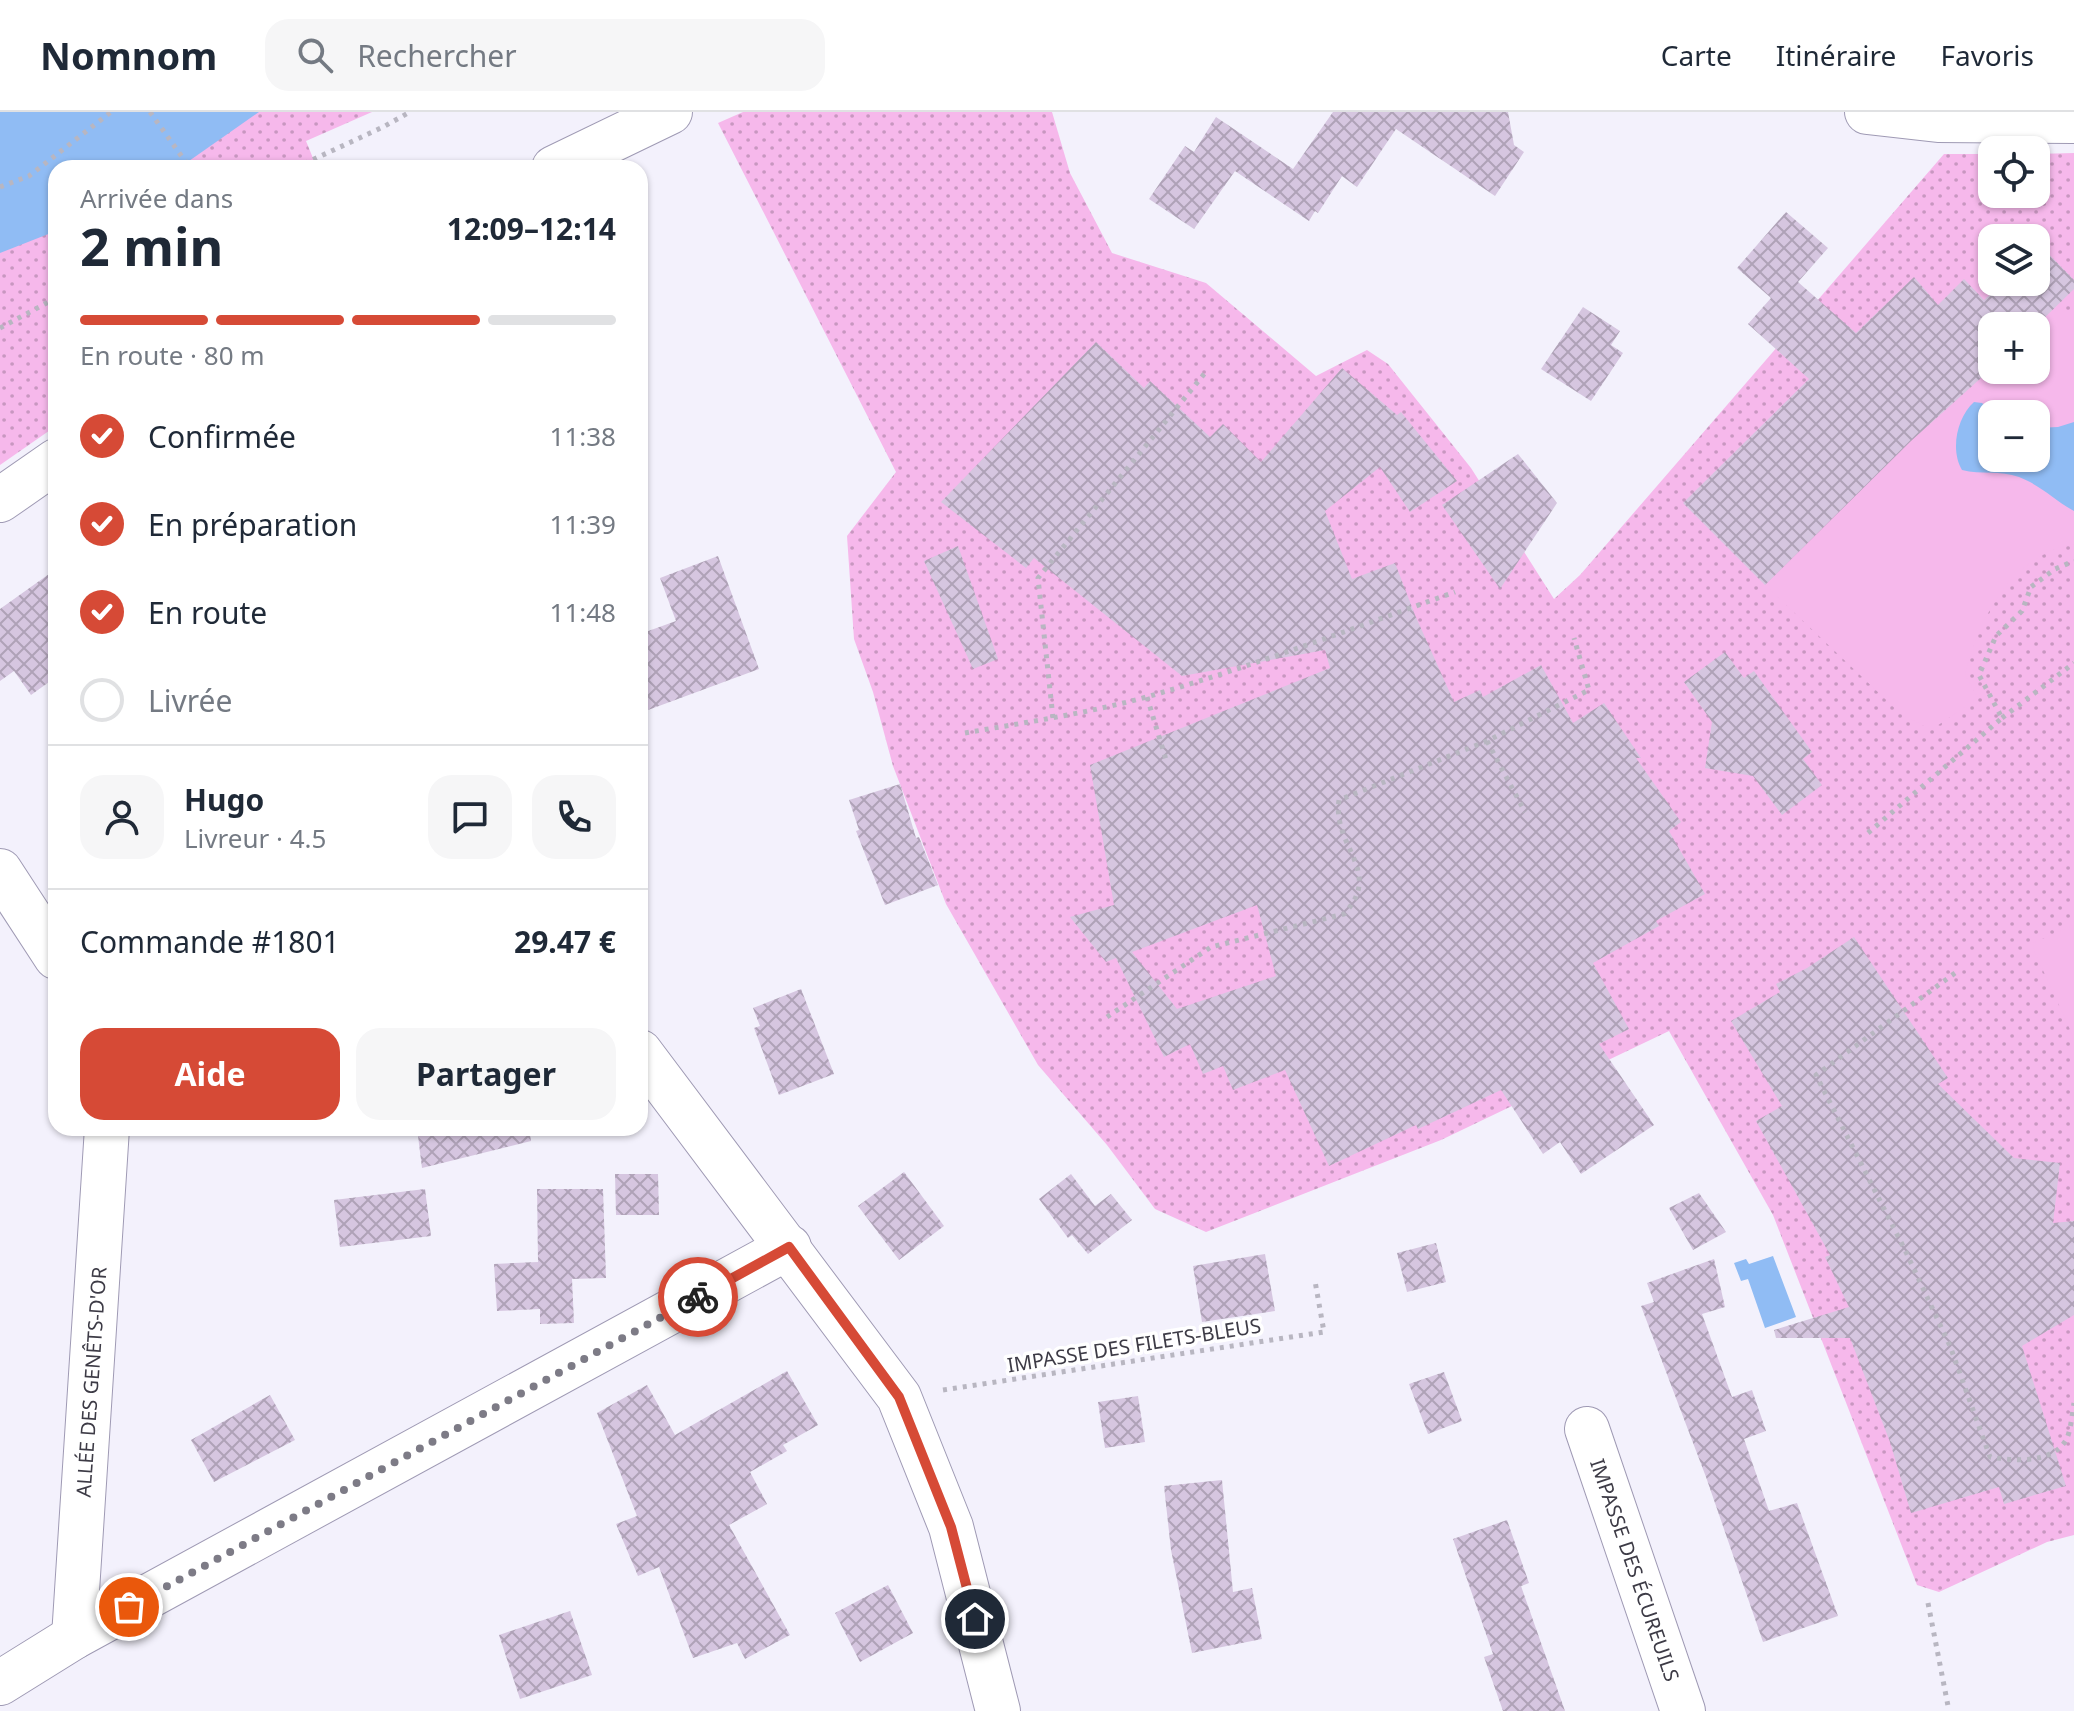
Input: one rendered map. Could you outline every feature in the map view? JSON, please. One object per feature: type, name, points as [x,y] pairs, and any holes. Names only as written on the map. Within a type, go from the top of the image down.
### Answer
[{"type":"street","points":[[571,160],[670,112]]},
{"type":"street","points":[[1867,112],[2074,121]]},
{"type":"street","points":[[0,500],[48,467]]},
{"type":"street","points":[[0,871],[48,945]]},
{"type":"street","points":[[648,1062],[899,1397],[951,1527],[998,1711]]},
{"type":"street","name":"ALLÉE DES GENÊTS-D'OR","points":[[74,1637],[106,1136]]},
{"type":"street","points":[[0,1683],[74,1637],[789,1247]]},
{"type":"street","name":"IMPASSE DES ÉCUREUILS","points":[[1587,1429],[1683,1711]]},
{"type":"path","points":[[50,160],[111,112]]},
{"type":"path","points":[[150,112],[184,160]]},
{"type":"path","points":[[312,160],[410,112]]},
{"type":"path","points":[[0,187],[29,176],[48,161]]},
{"type":"path","points":[[0,328],[48,302]]},
{"type":"path","points":[[1053,718],[1038,578],[1205,373]]},
{"type":"path","points":[[2002,718],[1979,675],[1996,636],[2022,611],[2031,587],[2055,569],[2074,561]]},
{"type":"path","points":[[965,733],[1147,697],[1282,654],[1455,592]]},
{"type":"path","points":[[1107,1017],[1211,947],[1344,914],[1357,900],[1361,878],[1336,817],[1339,800],[1487,741],[1589,690],[1574,638]]},
{"type":"path","points":[[1868,833],[2002,718],[2074,663]]},
{"type":"path","points":[[1147,697],[1167,763]]},
{"type":"path","points":[[1487,741],[1525,812]]},
{"type":"path","points":[[1955,973],[1816,1075],[1950,1346],[1990,1457],[2013,1461],[2044,1457],[2065,1441],[2074,1403]]},
{"type":"path","name":"IMPASSE DES FILETS-BLEUS","points":[[899,1397],[1324,1332],[1315,1281]]},
{"type":"path","points":[[1928,1603],[1949,1711]]},
{"type":"shaded area","points":[[256,112],[372,112],[306,141],[314,160],[180,160]]},
{"type":"shaded area","points":[[743,112],[1052,112],[1070,173],[1112,253],[1206,283],[1316,376],[1367,350],[1388,364],[1471,468],[1554,599],[1580,575],[1944,154],[1978,154],[1978,208],[2050,208],[2050,154],[2074,153],[2074,1535],[2047,1542],[1939,1592],[1917,1585],[1773,1215],[1669,1031],[1441,1140],[1206,1232],[1155,1209],[1107,1145],[1038,1065],[946,904],[893,766],[873,692],[854,639],[847,536],[896,472],[718,123]]},
{"type":"shaded area","points":[[48,227],[48,432],[0,465],[0,248]]},
{"type":"shaded area","points":[[2058,304],[2074,320],[2074,544],[2052,550],[2032,561],[2001,593],[1979,632],[1965,675],[1978,698],[1931,730],[1900,713],[1765,585],[1911,441],[1978,381],[1978,384],[2050,384],[2050,312]]},
{"type":"shaded area","points":[[2074,925],[2074,1036],[2073,1036],[2031,944]]},
{"type":"water","points":[[0,112],[259,112],[190,160],[48,160],[48,234],[0,253]]},
{"type":"water","points":[[1978,402],[1978,472],[2050,472],[2050,427],[2074,422],[2074,511],[2019,477],[2005,474],[1976,472],[1962,470],[1956,444],[1968,408]]},
{"type":"water","points":[[1773,1256],[1796,1317],[1765,1328],[1748,1279],[1741,1281],[1734,1263],[1746,1259],[1749,1264]]},
{"type":"building","points":[[1333,112],[1508,112],[1514,145],[1524,152],[1495,196],[1396,129],[1357,187],[1342,176],[1318,213],[1315,211],[1309,221],[1235,171],[1194,229],[1149,199],[1185,146],[1194,152],[1216,117],[1293,169]]},
{"type":"building","points":[[1786,212],[1828,248],[1798,282],[1856,333],[1914,277],[1938,305],[1964,279],[1984,300],[1988,296],[2050,296],[2050,255],[2074,280],[2074,289],[2050,312],[1978,312],[1978,381],[1911,441],[1765,585],[1683,503],[1809,379],[1748,324],[1771,298],[1737,268]]},
{"type":"building","points":[[1583,307],[1620,331],[1611,345],[1623,353],[1591,401],[1541,369]]},
{"type":"building","points":[[1096,342],[1144,388],[1150,381],[1210,437],[1223,424],[1261,462],[1342,368],[1397,415],[1401,412],[1457,481],[1410,512],[1380,467],[1325,511],[1352,579],[1395,563],[1454,702],[1480,690],[1483,697],[1541,665],[1573,723],[1604,703],[1641,758],[1636,758],[1681,822],[1669,831],[1705,894],[1656,921],[1659,926],[1593,963],[1629,1029],[1599,1044],[1654,1125],[1581,1174],[1560,1142],[1543,1154],[1501,1090],[1329,1166],[1285,1070],[1233,1090],[1223,1066],[1203,1074],[1190,1044],[1164,1057],[1116,958],[1106,962],[1070,917],[1114,905],[1090,765],[1330,668],[1325,650],[1182,676],[1034,558],[1026,568],[941,502]],"holes":[[[1257,905],[1276,976],[1177,1009],[1132,952]]]},
{"type":"building","points":[[1518,454],[1557,503],[1500,589],[1442,505]]},
{"type":"building","points":[[958,546],[998,659],[973,669],[924,561]]},
{"type":"building","points":[[718,556],[759,669],[648,710],[648,631],[676,621],[660,578]]},
{"type":"building","points":[[48,575],[48,683],[31,695],[14,671],[0,681],[0,609]]},
{"type":"building","points":[[1725,652],[1744,678],[1754,671],[1812,752],[1803,759],[1822,785],[1782,815],[1753,776],[1705,768],[1712,722],[1684,682]]},
{"type":"building","points":[[900,784],[916,838],[919,837],[938,885],[885,905],[856,831],[859,830],[849,800]]},
{"type":"building","points":[[1854,937],[1948,1078],[1938,1084],[2014,1158],[2060,1163],[2053,1223],[2074,1221],[2074,1315],[2022,1346],[2066,1486],[2004,1504],[1999,1487],[1911,1513],[1890,1442],[1850,1338],[1776,1338],[1774,1330],[1849,1307],[1825,1257],[1830,1255],[1756,1121],[1782,1106],[1731,1021],[1780,992],[1776,984]]},
{"type":"building","points":[[801,989],[834,1074],[779,1095],[754,1028],[760,1026],[753,1008]]},
{"type":"building","points":[[418,1136],[530,1136],[531,1141],[422,1168]]},
{"type":"building","points":[[904,1172],[944,1226],[899,1260],[858,1206]]},
{"type":"building","points":[[615,1174],[658,1174],[659,1215],[616,1215]]},
{"type":"building","points":[[1071,1174],[1095,1206],[1111,1194],[1132,1220],[1088,1254],[1072,1235],[1068,1238],[1039,1199]]},
{"type":"building","points":[[425,1189],[431,1236],[340,1247],[334,1200]]},
{"type":"building","points":[[537,1189],[603,1189],[606,1278],[572,1279],[574,1323],[540,1324],[540,1309],[497,1311],[494,1264],[538,1262]]},
{"type":"building","points":[[1699,1193],[1726,1232],[1693,1250],[1669,1208]]},
{"type":"building","points":[[1436,1243],[1446,1282],[1407,1292],[1397,1253]]},
{"type":"building","points":[[1265,1254],[1275,1311],[1202,1322],[1193,1266]]},
{"type":"building","points":[[1714,1259],[1725,1307],[1702,1314],[1732,1397],[1752,1390],[1766,1431],[1744,1439],[1769,1511],[1797,1503],[1838,1616],[1763,1642],[1706,1477],[1641,1306],[1654,1302],[1647,1283]]},
{"type":"building","points":[[787,1371],[818,1425],[783,1445],[787,1451],[750,1472],[767,1504],[729,1525],[790,1635],[745,1659],[737,1643],[693,1658],[659,1567],[638,1576],[616,1524],[637,1516],[597,1413],[647,1385],[675,1435]]},
{"type":"building","points":[[1444,1372],[1462,1421],[1428,1434],[1409,1384]]},
{"type":"building","points":[[270,1395],[295,1440],[214,1482],[191,1440]]},
{"type":"building","points":[[1138,1396],[1145,1442],[1105,1448],[1098,1402]]},
{"type":"building","points":[[1222,1480],[1233,1592],[1252,1588],[1262,1639],[1192,1653],[1171,1550],[1164,1486]]},
{"type":"building","points":[[1507,1520],[1529,1583],[1521,1586],[1565,1711],[1503,1711],[1484,1657],[1493,1654],[1453,1539]]},
{"type":"building","points":[[888,1585],[913,1633],[860,1662],[835,1613]]},
{"type":"building","points":[[570,1611],[592,1675],[520,1699],[499,1635]]},
{"type":"way so far","points":[[129,1607],[698,1297]]},
{"type":"route","points":[[698,1297],[789,1247],[899,1397],[951,1527],[975,1619]]}]
